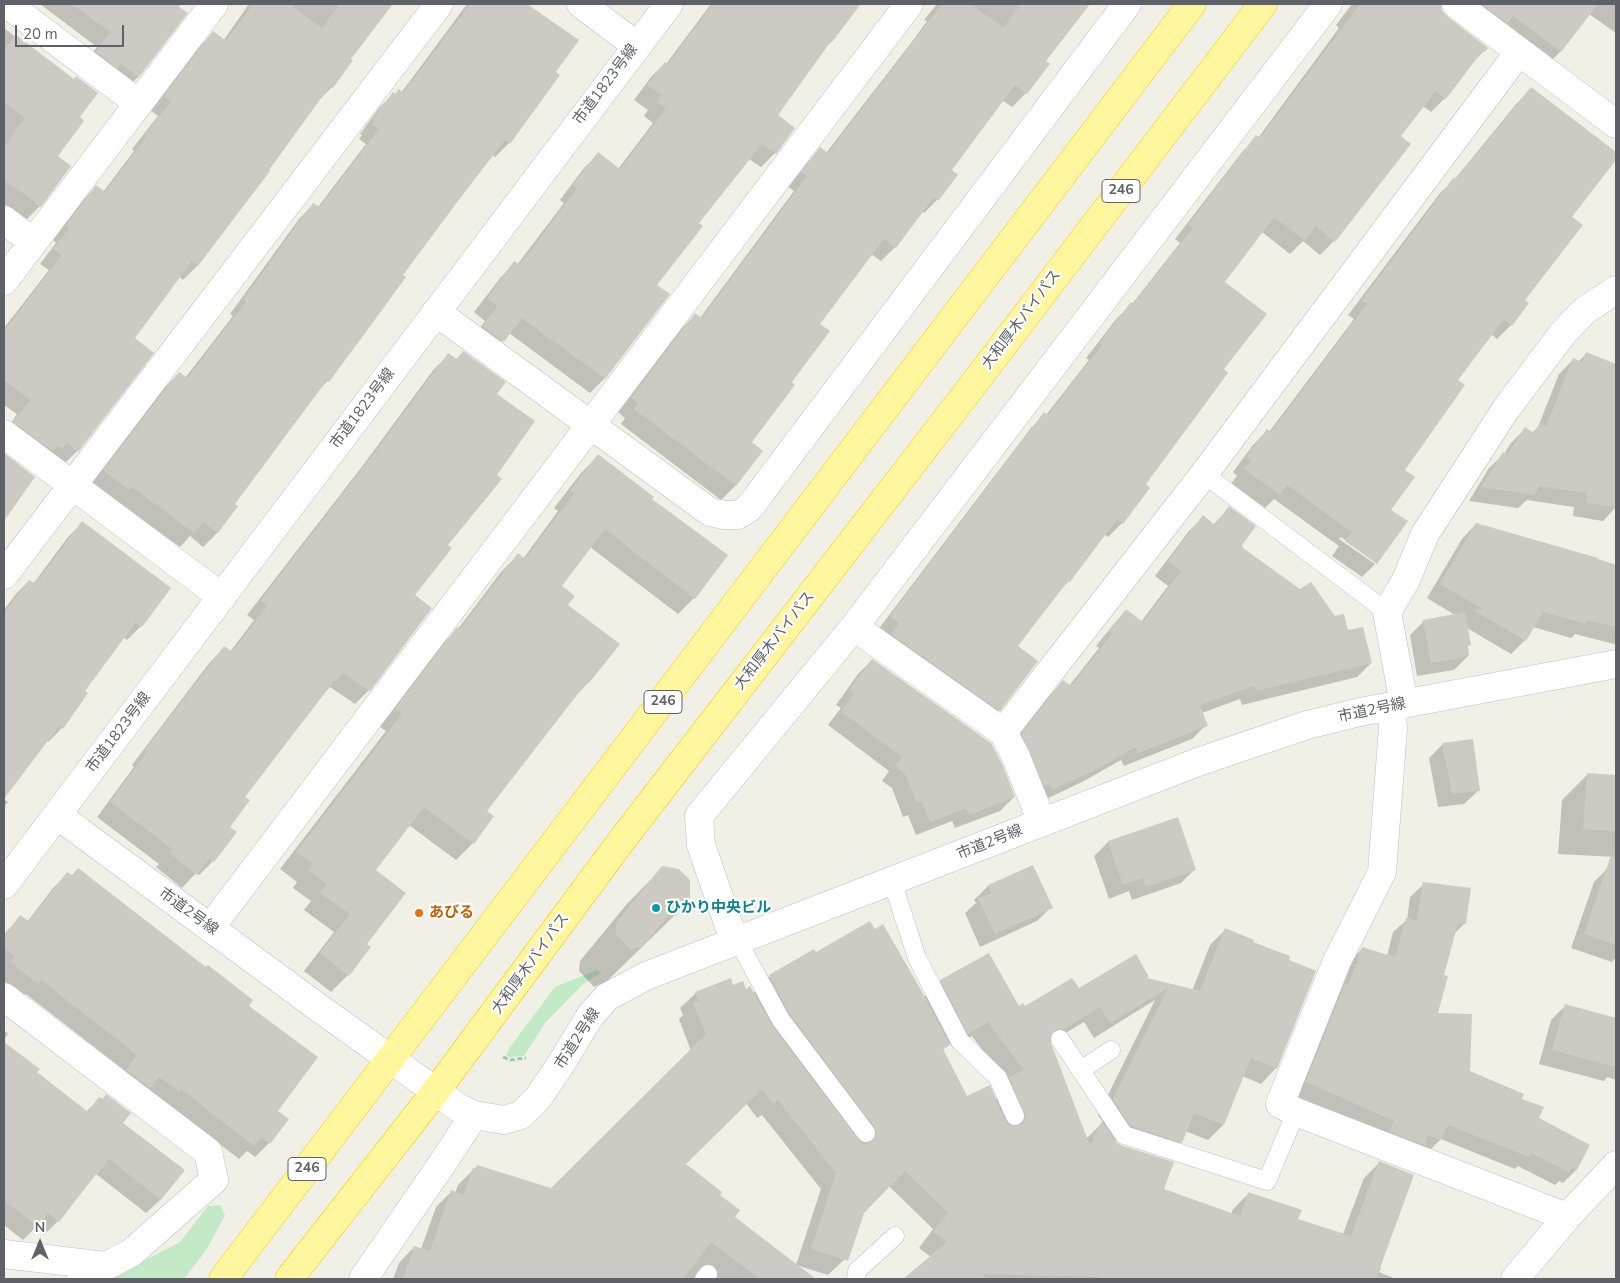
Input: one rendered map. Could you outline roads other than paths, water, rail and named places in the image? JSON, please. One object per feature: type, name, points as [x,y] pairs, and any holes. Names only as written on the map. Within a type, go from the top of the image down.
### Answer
[{"type":"highway","name":"246","points":[[223,1279],[1192,4]]},
{"type":"highway","name":"大和厚木バイパス","points":[[289,1279],[436,1092],[622,840],[979,377],[1262,4]]},
{"type":"street","points":[[7,4],[138,103]]},
{"type":"street","points":[[4,280],[214,4]]},
{"type":"street","points":[[4,575],[439,4]]},
{"type":"street","points":[[581,4],[636,45]]},
{"type":"street","name":"市道1823号線","points":[[57,815],[636,45],[669,4]]},
{"type":"street","points":[[210,928],[909,4]]},
{"type":"street","points":[[436,312],[589,426],[710,512],[738,515],[749,508],[1127,4]]},
{"type":"street","points":[[738,941],[729,926],[701,845],[699,816],[854,627],[1328,4]]},
{"type":"street","points":[[1456,4],[1616,124]]},
{"type":"street","points":[[1003,732],[1204,474],[1519,52]]},
{"type":"street","points":[[4,220],[33,242]]},
{"type":"street","points":[[1567,1217],[1296,1112],[1280,1104],[1337,961],[1382,872],[1392,728],[1397,705],[1387,612],[1406,580],[1425,534],[1506,409],[1563,333],[1584,311],[1616,290]]},
{"type":"street","points":[[4,434],[222,597]]},
{"type":"street","points":[[854,627],[1003,732],[1016,757],[1042,822]]},
{"type":"street","name":"市道2号線","points":[[57,815],[459,1108],[474,1115],[504,1120],[521,1115],[538,1098],[590,1016],[607,998],[646,976],[1198,762],[1307,725],[1397,705],[1616,664]]},
{"type":"street","points":[[4,885],[57,815]]},
{"type":"street","points":[[4,997],[208,1152],[214,1180],[131,1253],[81,1279]]},
{"type":"street","points":[[363,1279],[474,1115]]},
{"type":"street","points":[[1515,1279],[1567,1217],[1616,1165]]},
{"type":"street","points":[[4,1254],[106,1266]]},
{"type":"lane","points":[[1204,474],[1387,612]]},
{"type":"lane","points":[[892,881],[917,958],[960,1041],[998,1078],[1015,1116]]},
{"type":"lane","points":[[738,941],[781,1020],[866,1133]]},
{"type":"lane","points":[[1060,1039],[1124,1135],[1267,1181],[1296,1112]]},
{"type":"lane","points":[[1081,1070],[1111,1050]]},
{"type":"lane","points":[[856,1279],[857,1271],[895,1236]]},
{"type":"place","name":"ひかり中央ビル","points":[[656,908]]},
{"type":"place","name":"あびる","points":[[419,913]]}]
